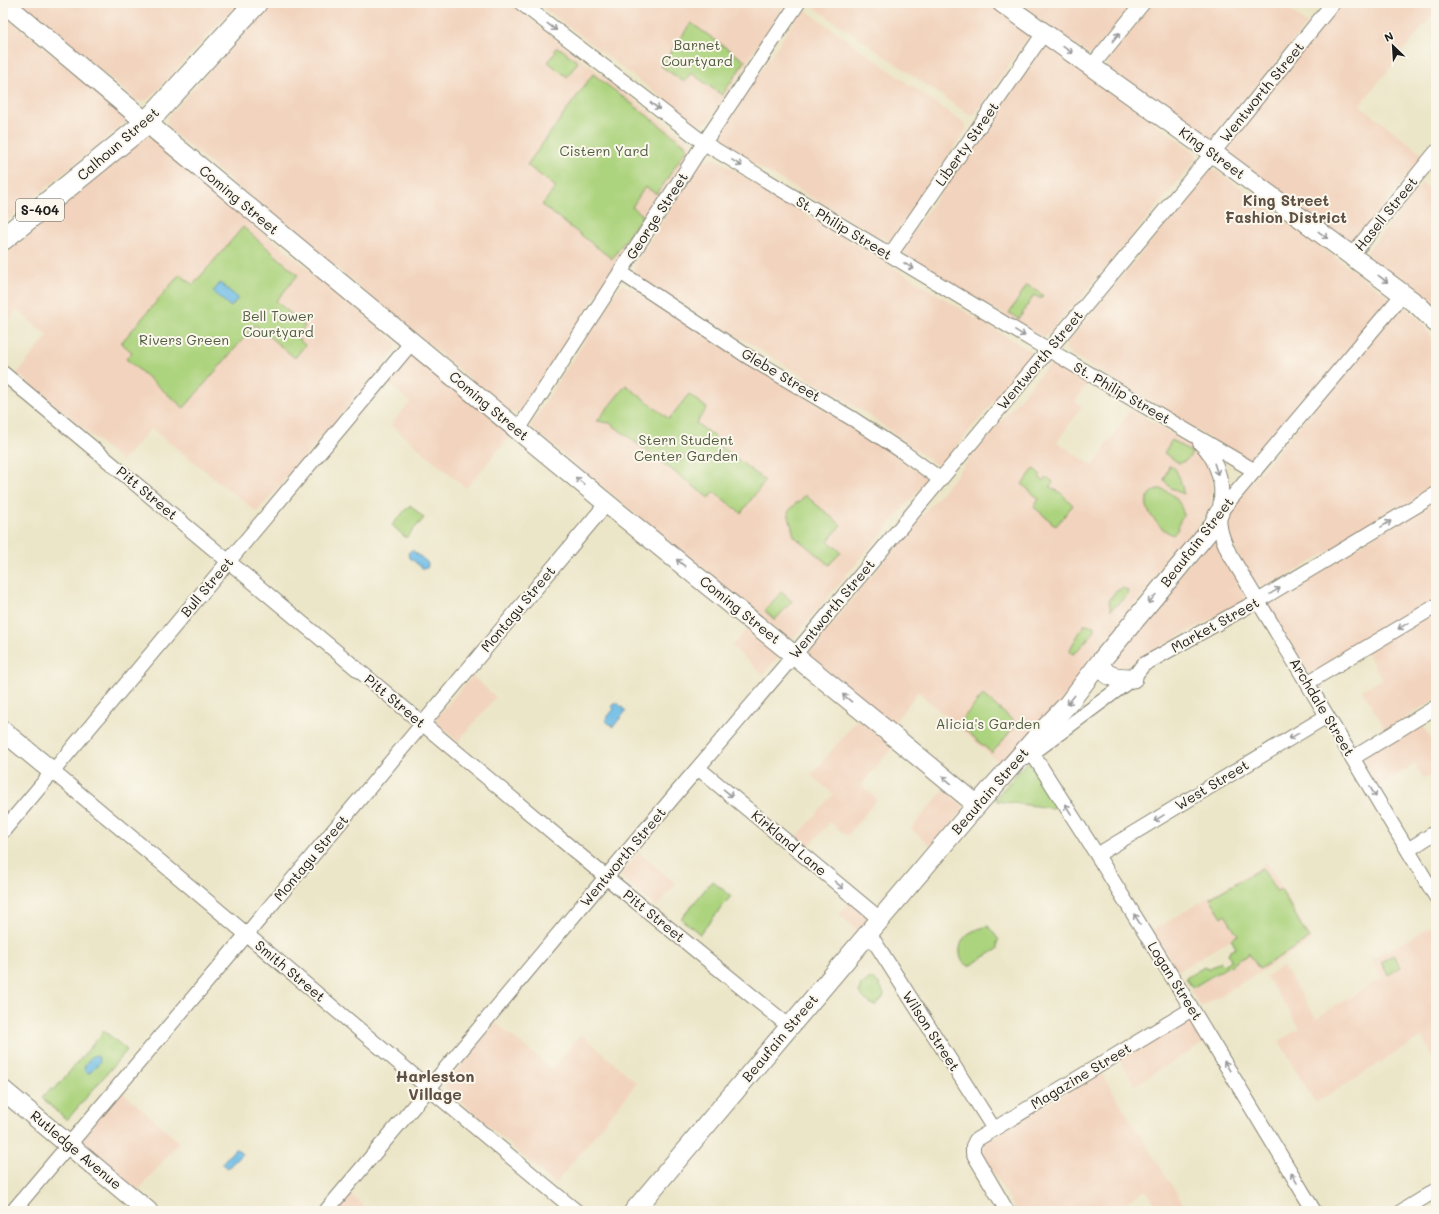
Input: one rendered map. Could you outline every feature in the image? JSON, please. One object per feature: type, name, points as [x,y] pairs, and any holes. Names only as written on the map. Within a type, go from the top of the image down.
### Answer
[{"type":"main road","name":"Calhoun Street","points":[[3,239],[146,123],[256,3]]},
{"type":"street","name":"Coming Street","points":[[4,3],[146,123],[518,430],[795,654],[977,805]]},
{"type":"street","name":"St. Philip Street","points":[[521,3],[704,143],[1048,350],[1255,471]]},
{"type":"street","name":"George Street","points":[[518,430],[704,143],[798,3]]},
{"type":"street","name":"King Street","points":[[1002,3],[1213,153],[1403,294],[1436,323]]},
{"type":"street","points":[[1091,67],[1143,3]]},
{"type":"street","name":"Wentworth Street","points":[[326,1211],[795,654],[1213,153],[1333,3]]},
{"type":"street","name":"Liberty Street","points":[[890,255],[1044,33]]},
{"type":"street","name":"Hasell Street","points":[[1351,256],[1436,152]]},
{"type":"street","name":"Glebe Street","points":[[620,272],[747,356],[853,419],[903,452],[940,479]]},
{"type":"street","name":"Beaufain Street","points":[[634,1211],[977,805],[1068,704],[1100,662],[1212,526],[1219,513],[1403,294]]},
{"type":"street","name":"Bull Street","points":[[3,831],[412,342]]},
{"type":"street","name":"Pitt Street","points":[[3,373],[606,877],[790,1027]]},
{"type":"street","name":"St. Philip Street","points":[[1183,429],[1206,448],[1217,468],[1222,497],[1219,513]]},
{"type":"street","name":"Market Street","points":[[1007,772],[1133,678],[1144,665],[1258,601],[1436,494]]},
{"type":"street","name":"Montagu Street","points":[[13,1211],[247,934],[607,503]]},
{"type":"street","name":"Archdale Street","points":[[1219,513],[1219,526],[1225,544],[1436,897]]},
{"type":"street","points":[[1307,682],[1436,606]]},
{"type":"street","points":[[1100,662],[1103,671],[1110,676],[1133,678]]},
{"type":"street","points":[[1353,758],[1436,707]]},
{"type":"street","name":"West Street","points":[[1097,855],[1327,716]]},
{"type":"street","name":"Smith Street","points":[[3,731],[247,934],[428,1089],[576,1211]]},
{"type":"street","name":"Logan Street","points":[[1032,753],[1192,1009],[1314,1211]]},
{"type":"street","name":"Kirkland Lane","points":[[698,768],[874,926]]},
{"type":"street","points":[[1408,850],[1436,832]]},
{"type":"street","name":"Wilson Street","points":[[874,926],[994,1129]]},
{"type":"street","name":"Magazine Street","points":[[1002,1209],[973,1153],[976,1140],[1192,1009]]},
{"type":"street","name":"Rutledge Avenue","points":[[3,1090],[148,1211]]},
{"type":"street","points":[[1402,1211],[1436,1190]]},
{"type":"shaded area","points":[[19,3],[238,3],[149,99],[137,101]]},
{"type":"shaded area","points":[[272,3],[509,3],[689,143],[690,152],[519,411],[513,413],[509,411],[171,131],[167,121],[168,117]]},
{"type":"shaded area","points":[[537,3],[786,3],[709,121],[703,124],[696,123]]},
{"type":"shaded area","points":[[808,3],[991,3],[1029,30],[1031,34],[975,114],[970,115]]},
{"type":"shaded area","points":[[1014,3],[1134,3],[1093,54],[1089,54]]},
{"type":"shaded area","points":[[1152,3],[1282,3],[1307,24],[1217,136],[1212,140],[1204,138],[1111,71],[1108,65],[1108,59]]},
{"type":"shaded area","points":[[1340,3],[1436,3],[1436,14],[1434,13],[1360,105],[1424,155],[1358,237],[1351,241],[1345,241],[1228,156],[1225,150],[1225,145]]},
{"type":"shaded area","points":[[801,11],[808,12],[966,125],[966,130],[892,239],[888,242],[719,144],[717,138],[720,132]]},
{"type":"shaded area","points":[[3,14],[126,116],[126,121],[5,222],[3,219]]},
{"type":"shaded area","points":[[1045,44],[1196,154],[1195,161],[1049,335],[1044,337],[1039,336],[906,257],[903,253],[903,246]]},
{"type":"shaded area","points":[[148,137],[397,343],[387,361],[257,512],[151,428],[122,461],[17,373],[48,336],[17,310],[3,325],[3,255],[144,138]]},
{"type":"shaded area","points":[[714,158],[1030,351],[1031,356],[943,463],[939,465],[935,464],[863,411],[636,275],[634,265],[702,161]]},
{"type":"shaded area","points":[[1215,169],[1389,297],[1390,303],[1256,460],[1251,461],[1246,461],[1069,353],[1066,349],[1067,343],[1207,174]]},
{"type":"shaded area","points":[[1422,183],[1436,194],[1436,312],[1429,302],[1370,258],[1367,252]]},
{"type":"shaded area","points":[[623,285],[633,289],[865,434],[924,476],[926,481],[924,484],[794,637],[786,638],[533,429],[531,424],[619,288]]},
{"type":"shaded area","points":[[1403,306],[1422,322],[1436,346],[1436,489],[1265,589],[1260,587],[1243,565],[1229,537],[1227,519],[1230,508],[1399,308]]},
{"type":"shaded area","points":[[413,352],[512,434],[466,488],[391,425],[410,402],[387,382]]},
{"type":"shaded area","points":[[1055,363],[1087,383],[1075,402],[1082,406],[1057,442],[1093,466],[1131,409],[1191,445],[1202,456],[1208,464],[1212,474],[1211,503],[1208,513],[1100,646],[1073,691],[1004,767],[918,692],[892,725],[809,655],[810,650],[1038,377],[1050,364]]},
{"type":"shaded area","points":[[1436,498],[1436,602],[1311,674],[1308,672],[1268,602]]},
{"type":"shaded area","points":[[1213,537],[1217,540],[1245,595],[1244,601],[1124,667],[1115,669],[1112,667],[1107,656]]},
{"type":"shaded area","points":[[1436,608],[1436,699],[1386,730],[1362,690],[1382,679],[1366,651]]},
{"type":"shaded area","points":[[748,628],[778,654],[777,658],[763,675],[732,646]]},
{"type":"shaded area","points":[[472,676],[496,697],[458,742],[438,725],[436,720]]},
{"type":"shaded area","points":[[858,719],[893,747],[861,785],[877,799],[847,836],[830,822],[804,852],[792,843],[833,794],[811,775]]},
{"type":"shaded area","points":[[1420,721],[1436,747],[1436,771],[1424,779],[1415,764],[1377,787],[1362,761],[1363,756]]},
{"type":"shaded area","points":[[944,790],[963,807],[961,813],[931,846],[911,829]]},
{"type":"shaded area","points":[[639,852],[676,884],[656,907],[623,879],[621,875]]},
{"type":"shaded area","points":[[1267,862],[1312,941],[1203,1006],[1200,1006],[1190,991],[1250,954],[1238,935],[1178,971],[1152,931]]},
{"type":"shaded area","points":[[853,899],[870,918],[859,932],[839,914]]},
{"type":"shaded area","points":[[1436,924],[1436,1060],[1422,1037],[1315,1103],[1279,1041],[1300,1028],[1266,976],[1283,966],[1316,1018],[1381,978],[1370,960]]},
{"type":"shaded area","points":[[1183,1022],[1193,1022],[1205,1042],[1135,1085],[1120,1060]]},
{"type":"shaded area","points":[[496,1023],[552,1069],[581,1034],[637,1083],[555,1184],[445,1088],[445,1085]]},
{"type":"shaded area","points":[[1100,1071],[1187,1210],[1160,1211],[1146,1190],[1110,1211],[1016,1211],[985,1159],[983,1153],[987,1141]]},
{"type":"shaded area","points":[[121,1091],[179,1142],[138,1191],[84,1145],[82,1140]]},
{"type":"shaded area","points":[[351,1195],[370,1211],[338,1211]]},
{"type":"green space","name":"Barnet Courtyard","points":[[691,23],[745,61],[722,95],[691,73],[684,82],[661,66]]},
{"type":"green space","points":[[556,48],[561,49],[578,62],[567,77],[548,62],[556,52],[554,50]]},
{"type":"green space","name":"Cistern Yard","points":[[593,74],[688,147],[657,194],[645,187],[632,207],[643,215],[612,259],[542,205],[556,187],[527,165]]},
{"type":"green space","name":"Rivers Green","points":[[243,227],[298,275],[276,301],[305,326],[296,337],[305,345],[295,358],[255,325],[184,408],[126,359],[132,352],[121,343],[180,274],[193,285]]},
{"type":"green space","points":[[1027,285],[1043,295],[1041,299],[1034,295],[1019,319],[1009,313]]},
{"type":"green space","name":"Stern Student Center Garden","points":[[626,385],[669,419],[689,394],[707,408],[696,423],[720,441],[718,444],[765,481],[741,513],[714,492],[709,498],[610,423],[597,421]]},
{"type":"green space","points":[[1172,440],[1192,453],[1187,460],[1179,463],[1164,453]]},
{"type":"green space","points":[[1169,466],[1172,466],[1178,474],[1183,494],[1172,489],[1164,480]]},
{"type":"green space","points":[[1034,469],[1041,475],[1039,477],[1044,481],[1047,477],[1053,482],[1050,487],[1061,493],[1073,505],[1056,526],[1034,507],[1039,499],[1022,484]]},
{"type":"green space","points":[[1157,489],[1162,489],[1170,493],[1182,509],[1183,516],[1178,525],[1178,529],[1173,535],[1161,527],[1150,514],[1147,506],[1147,500],[1150,494]]},
{"type":"green space","points":[[805,495],[841,525],[828,541],[841,552],[829,565],[794,536],[788,512],[797,502],[799,503]]},
{"type":"green space","points":[[410,505],[424,518],[406,538],[392,525]]},
{"type":"green space","points":[[1122,588],[1128,590],[1127,595],[1111,610],[1109,601],[1115,592]]},
{"type":"green space","points":[[781,592],[792,601],[775,620],[765,611]]},
{"type":"green space","points":[[1084,625],[1094,626],[1094,632],[1073,654],[1071,653],[1070,649]]},
{"type":"green space","name":"Alicia's Garden","points":[[983,695],[1017,724],[992,753],[958,724]]},
{"type":"green space","points":[[1029,763],[1056,805],[1055,807],[1051,808],[997,801],[995,799],[1025,764]]},
{"type":"green space","points":[[1262,868],[1277,892],[1281,890],[1309,939],[1259,969],[1248,952],[1249,954],[1192,988],[1186,978],[1204,967],[1207,967],[1208,969],[1221,962],[1223,965],[1231,960],[1228,953],[1236,948],[1231,939],[1238,935],[1225,915],[1222,917],[1210,898]]},
{"type":"green space","points":[[712,881],[731,896],[700,934],[681,919]]},
{"type":"green space","points":[[988,926],[999,940],[997,942],[998,949],[969,966],[962,960],[960,955],[960,946],[968,934]]},
{"type":"green space","points":[[1393,955],[1401,967],[1388,975],[1381,962]]},
{"type":"green space","points":[[869,979],[875,980],[881,986],[884,995],[876,1005],[868,1002],[859,992],[861,985]]},
{"type":"green space","points":[[104,1031],[127,1050],[67,1120],[42,1098],[51,1088],[54,1090]]},
{"type":"water","points":[[220,283],[238,298],[231,307],[213,292]]},
{"type":"water","points":[[412,550],[427,562],[427,568],[422,568],[409,557],[408,553]]},
{"type":"water","points":[[616,702],[626,711],[613,727],[605,720],[614,709],[612,707]]},
{"type":"water","points":[[95,1055],[98,1056],[100,1062],[90,1073],[86,1072],[84,1069],[85,1065]]},
{"type":"water","points":[[236,1148],[242,1154],[228,1168],[222,1163]]},
{"type":"district","name":"King Street Fashion District","points":[[1286,210]]},
{"type":"district","name":"Harleston Village","points":[[435,1085]]},
{"type":"park label","name":"Bell Tower Courtyard","points":[[278,324]]}]
